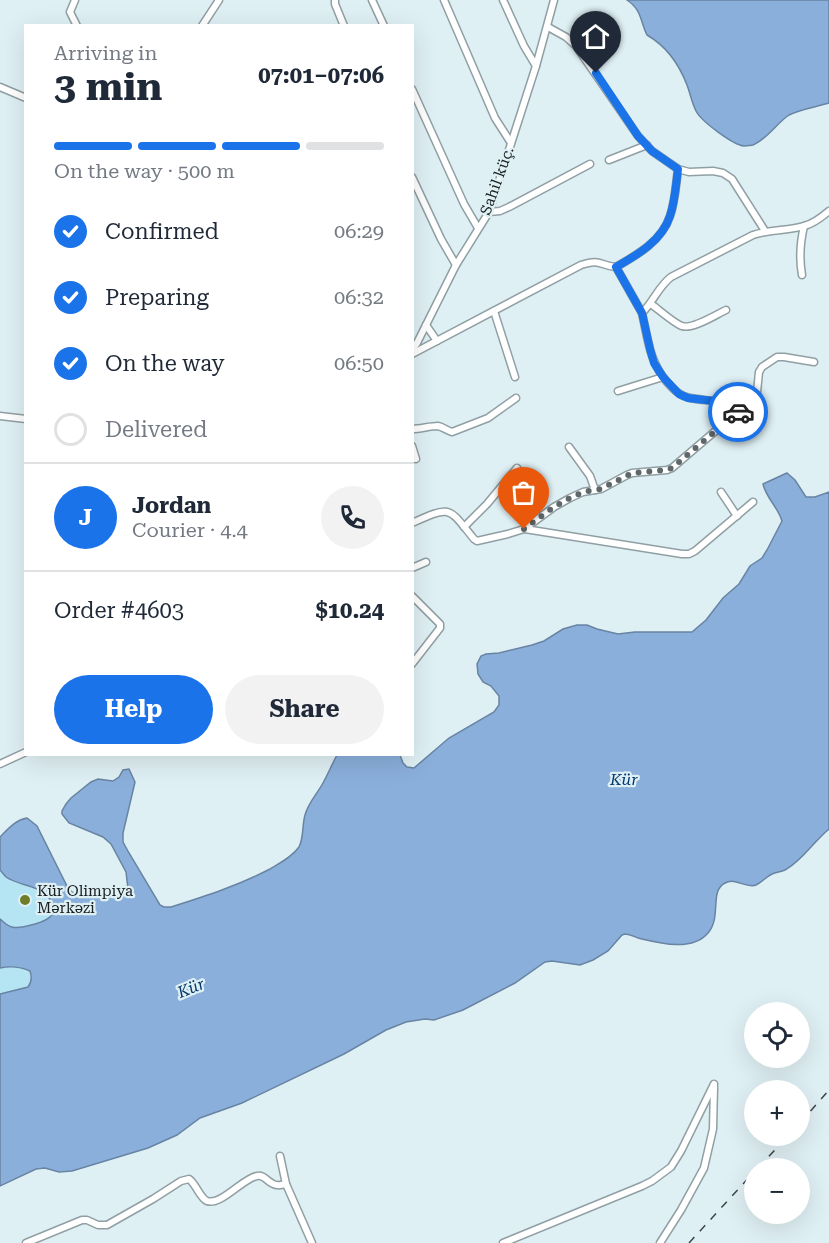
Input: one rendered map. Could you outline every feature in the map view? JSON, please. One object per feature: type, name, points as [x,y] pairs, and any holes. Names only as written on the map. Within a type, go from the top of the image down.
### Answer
[{"type":"street","points":[[75,0],[70,12],[76,24]]},
{"type":"street","points":[[203,24],[219,0]]},
{"type":"street","points":[[335,0],[343,24]]},
{"type":"street","points":[[372,0],[383,24]]},
{"type":"street","points":[[444,0],[495,118],[511,143]]},
{"type":"street","points":[[503,0],[536,66]]},
{"type":"street","name":"Sahil küç.","points":[[414,348],[456,265],[489,212],[555,0]]},
{"type":"street","points":[[548,27],[566,37],[576,46],[638,136],[652,151],[678,169],[689,172],[713,171],[723,173],[732,179],[765,231]]},
{"type":"street","points":[[0,87],[24,97]]},
{"type":"street","points":[[414,93],[464,204],[478,228]]},
{"type":"street","points":[[609,160],[647,145]]},
{"type":"street","points":[[489,212],[509,207],[590,164]]},
{"type":"street","points":[[678,169],[670,217],[662,231],[638,255],[616,267],[642,313],[654,363],[663,377],[679,394],[688,398],[722,402],[739,411]]},
{"type":"street","points":[[414,181],[456,265]]},
{"type":"street","points":[[642,313],[651,304],[665,281],[671,277],[753,235],[765,231],[804,226],[829,211]]},
{"type":"street","points":[[802,275],[800,260],[804,226]]},
{"type":"street","name":"Sahil küç.","points":[[414,351],[581,265],[597,262],[616,267]]},
{"type":"street","points":[[651,304],[681,326],[688,327],[726,310]]},
{"type":"street","points":[[494,311],[515,378]]},
{"type":"street","points":[[426,325],[437,341]]},
{"type":"street","points":[[414,522],[436,512],[445,511],[453,514],[477,541],[525,529],[554,507],[583,492],[601,489],[632,473],[672,468],[753,399],[757,392],[759,372],[762,367],[777,357],[814,362]]},
{"type":"street","points":[[618,391],[663,377]]},
{"type":"street","points":[[414,429],[436,426],[452,432],[488,418],[516,398]]},
{"type":"street","points":[[0,416],[24,419]]},
{"type":"street","points":[[569,447],[590,476],[595,490]]},
{"type":"street","points":[[414,452],[416,459]]},
{"type":"street","points":[[464,527],[517,468]]},
{"type":"street","points":[[721,492],[737,516]]},
{"type":"street","points":[[525,529],[689,554],[753,502]]},
{"type":"street","points":[[414,567],[426,562]]},
{"type":"street","points":[[414,598],[440,624],[438,632],[414,662]]},
{"type":"street","points":[[0,764],[24,753]]},
{"type":"street","points":[[503,1243],[642,1186],[664,1173],[671,1167],[681,1151],[714,1084],[713,1129],[704,1167],[660,1243]]},
{"type":"street","points":[[280,1156],[286,1184],[312,1243]]},
{"type":"street","points":[[26,1243],[82,1220],[107,1225],[181,1181],[189,1179],[194,1182],[207,1201],[214,1201],[224,1196],[248,1179],[258,1175],[275,1186],[286,1184]]},
{"type":"shaded area","name":"Kür Olimpiya Mərkəzi","points":[[0,870],[5,876],[45,894],[53,907],[52,915],[39,923],[23,928],[11,926],[0,919]]},
{"type":"shaded area","points":[[9,967],[30,971],[30,983],[27,987],[17,991],[0,994],[0,968]]},
{"type":"water","points":[[627,0],[829,0],[829,103],[789,115],[753,145],[744,146],[733,142],[699,115],[676,63],[660,44],[647,35],[638,12]]},
{"type":"water","name":"Kür","points":[[787,473],[795,480],[806,497],[815,497],[829,492],[829,829],[797,861],[756,885],[748,886],[733,881],[720,887],[712,927],[701,939],[684,944],[665,944],[625,934],[608,951],[580,965],[545,962],[515,983],[463,1010],[434,1020],[406,1022],[386,1030],[344,1054],[242,1103],[200,1118],[177,1135],[148,1148],[72,1171],[36,1169],[0,1186],[0,994],[28,987],[31,977],[30,971],[15,967],[0,968],[0,919],[7,925],[18,928],[40,922],[51,916],[53,912],[49,898],[40,890],[11,880],[0,870],[0,837],[9,828],[27,818],[37,826],[72,892],[80,896],[123,895],[128,889],[126,872],[111,844],[103,837],[69,823],[62,811],[71,798],[91,782],[98,779],[113,781],[123,770],[129,769],[135,782],[123,842],[160,905],[171,907],[258,875],[286,860],[299,847],[306,811],[336,756],[400,756],[407,767],[414,768],[449,738],[494,712],[499,705],[499,696],[491,686],[483,682],[478,674],[477,664],[481,656],[532,645],[544,641],[563,629],[577,625],[587,625],[618,634],[692,632],[739,584],[750,566],[762,558],[782,521],[763,484]]},
{"type":"railway","points":[[810,1112],[829,1090]]},
{"type":"railway","points":[[767,1158],[779,1146]]},
{"type":"railway","points":[[689,1243],[744,1183]]},
{"type":"way so far","points":[[524,529],[554,507],[583,492],[601,489],[632,473],[672,468],[738,412]]},
{"type":"place","name":"Kür Olimpiya Mərkəzi","points":[[25,900]]},
{"type":"route","points":[[596,73],[638,136],[652,151],[678,169],[670,217],[662,231],[638,255],[616,267],[642,313],[654,363],[661,375],[679,394],[688,398],[722,402],[731,405],[738,412]]}]
